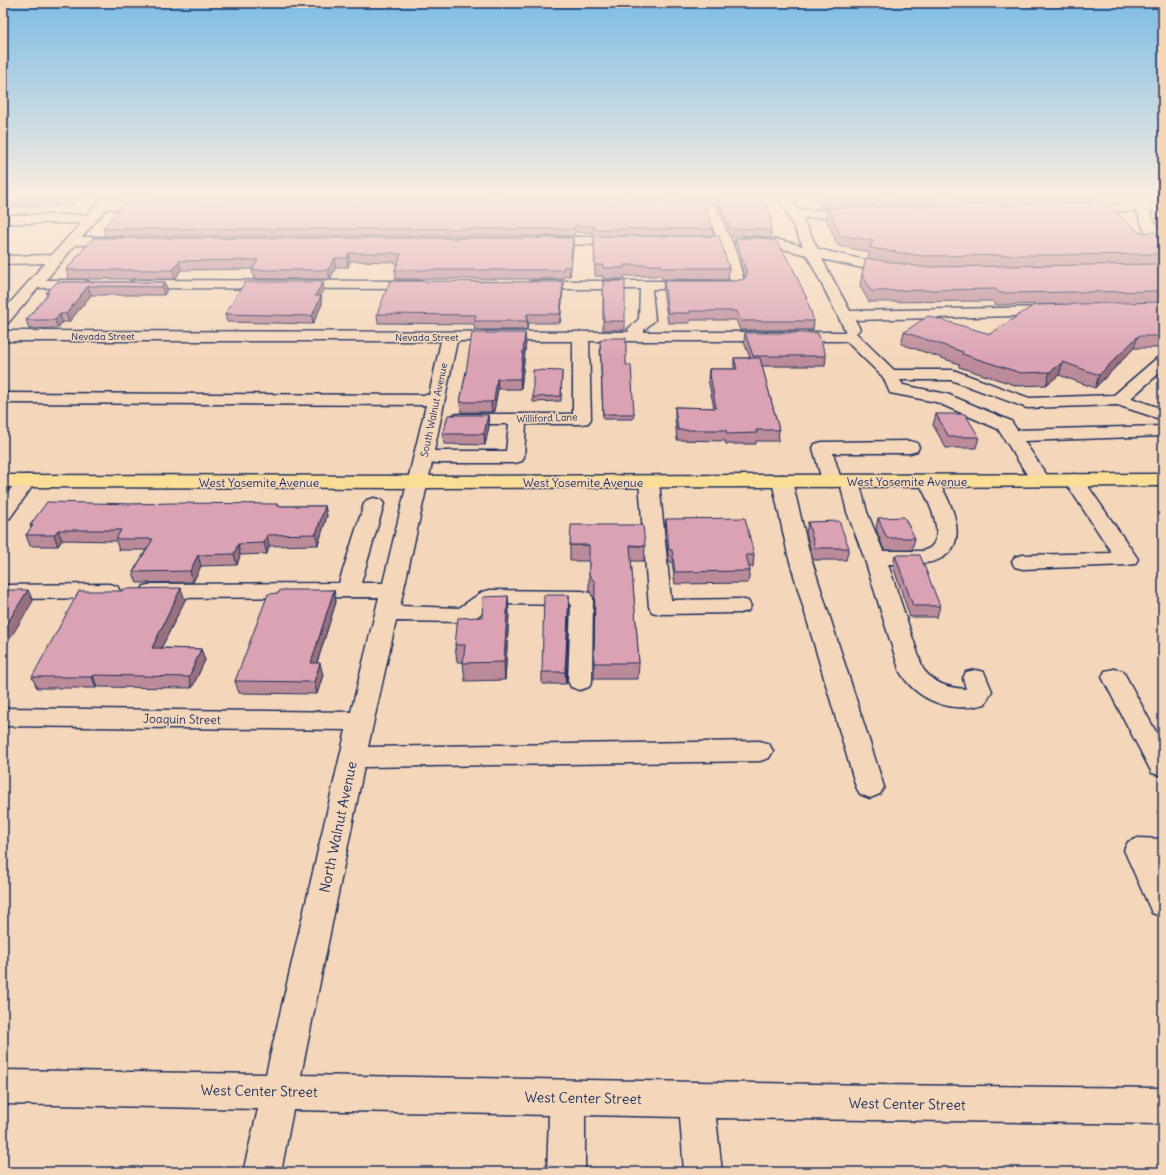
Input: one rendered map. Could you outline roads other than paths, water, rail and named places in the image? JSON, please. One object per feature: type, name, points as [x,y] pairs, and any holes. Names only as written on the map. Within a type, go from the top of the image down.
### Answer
[{"type":"main road","name":"West Yosemite Avenue","points":[[3,481],[421,470],[649,482],[1163,480]]},
{"type":"street","points":[[3,320],[35,278],[63,252]]},
{"type":"street","points":[[520,285],[735,285],[738,284],[729,252]]},
{"type":"street","points":[[812,252],[865,265],[908,272]]},
{"type":"street","points":[[812,252],[849,327],[890,375],[896,389],[940,398],[1005,424],[1040,480]]},
{"type":"street","points":[[3,260],[57,259]]},
{"type":"street","points":[[35,278],[98,284]]},
{"type":"street","points":[[122,284],[433,285]]},
{"type":"street","points":[[638,337],[636,329],[647,320],[646,291]]},
{"type":"street","name":"Nevada Street","points":[[3,336],[838,337],[849,327],[964,324],[1066,313]]},
{"type":"street","name":"Williford Lane","points":[[432,419],[582,418],[581,336]]},
{"type":"street","name":"South Walnut Avenue","points":[[421,470],[450,337]]},
{"type":"street","points":[[1118,400],[1163,361]]},
{"type":"street","points":[[890,375],[953,375],[1027,403],[1118,400],[1163,416]]},
{"type":"street","points":[[3,398],[436,400]]},
{"type":"street","points":[[421,470],[515,457],[518,419]]},
{"type":"street","points":[[1012,436],[1163,431]]},
{"type":"street","points":[[910,447],[822,448],[857,512],[875,557],[912,672],[917,680],[941,696],[976,698],[980,691],[975,678]]},
{"type":"street","name":"North Walnut Avenue","points":[[262,1172],[361,720],[421,470]]},
{"type":"street","points":[[1023,562],[1127,559],[1074,480]]},
{"type":"street","points":[[3,514],[26,481]]},
{"type":"street","points":[[782,481],[799,555],[870,787]]},
{"type":"street","points":[[875,557],[924,556],[934,554],[942,546],[947,528],[940,502],[928,481]]},
{"type":"street","points":[[649,482],[660,607],[740,606]]},
{"type":"street","points":[[348,590],[374,504]]},
{"type":"street","points":[[3,592],[348,590],[390,602],[464,615],[490,597],[582,598],[580,681]]},
{"type":"street","points":[[1114,677],[1161,766],[1163,766]]},
{"type":"street","name":"Joaquin Street","points":[[3,717],[361,720]]},
{"type":"street","points":[[353,757],[760,752]]},
{"type":"street","points":[[1163,851],[1138,850],[1163,904]]},
{"type":"street","name":"West Center Street","points":[[3,1087],[280,1091],[852,1103],[1163,1106]]},
{"type":"street","points":[[566,1172],[567,1097]]},
{"type":"street","points":[[696,1100],[703,1172]]}]
